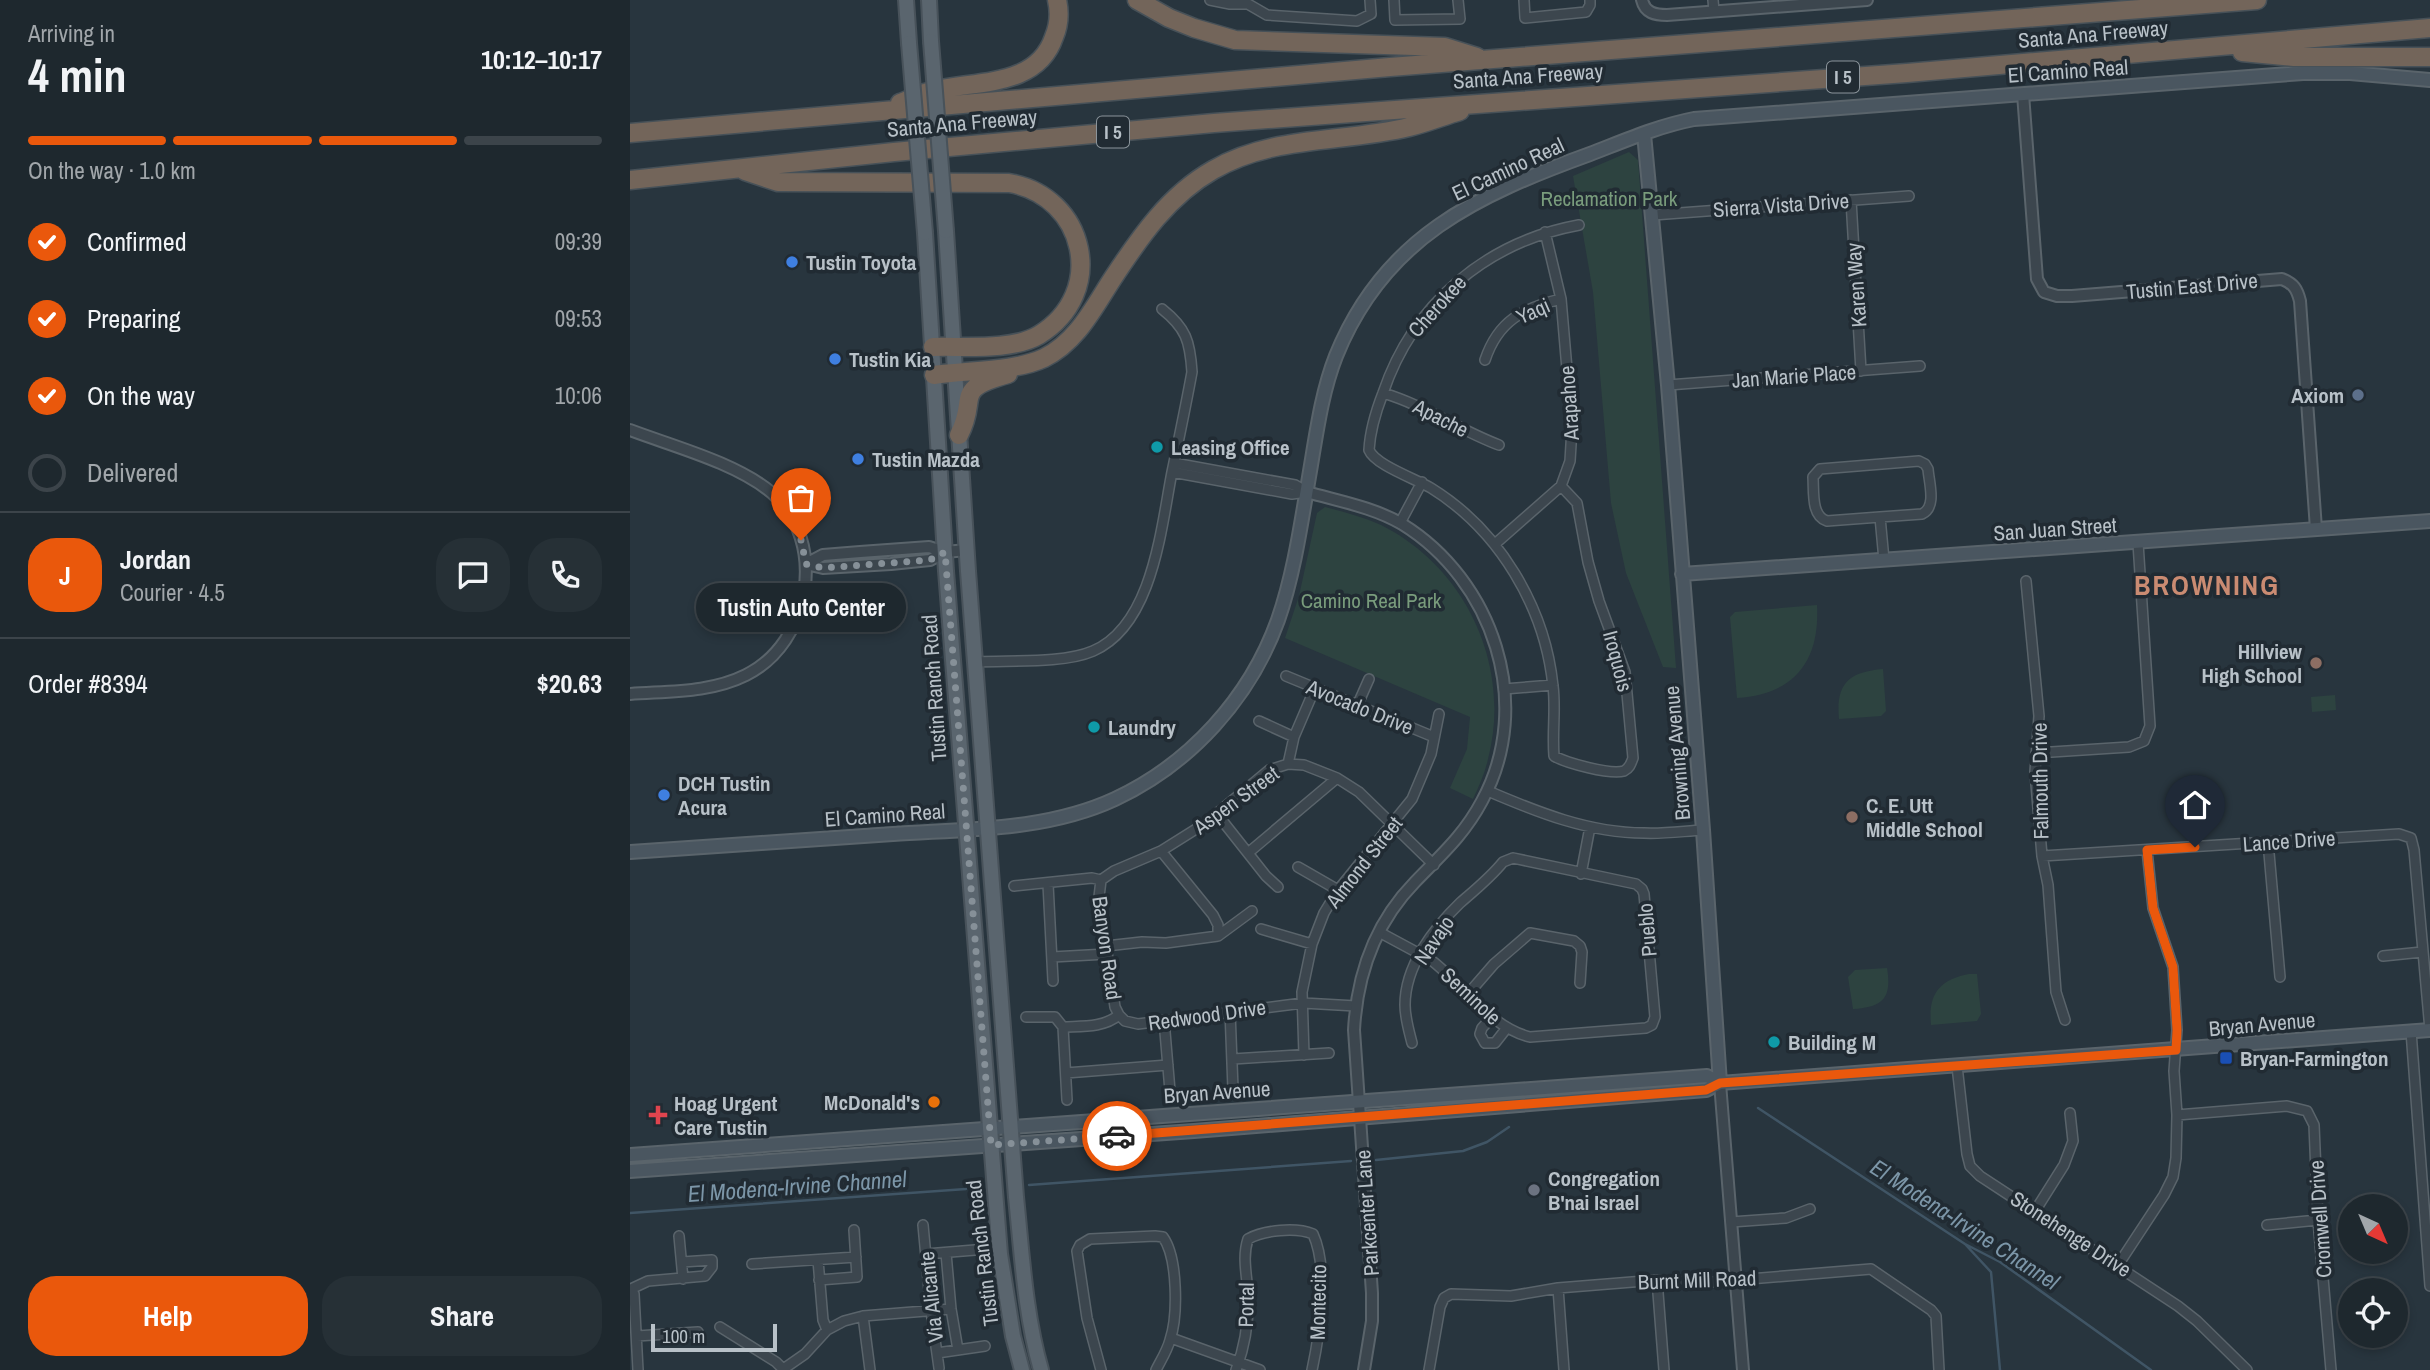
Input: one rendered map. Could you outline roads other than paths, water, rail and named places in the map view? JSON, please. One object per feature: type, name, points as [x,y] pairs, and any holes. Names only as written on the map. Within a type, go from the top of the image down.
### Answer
[{"type":"highway","points":[[884,111],[927,92],[1015,76],[1047,52],[1053,42],[1058,26],[1057,0]]},
{"type":"highway","points":[[1137,0],[1194,29],[1235,40],[1445,47],[1486,60]]},
{"type":"highway","name":"Santa Ana Freeway","points":[[630,133],[1486,60],[2257,0]]},
{"type":"highway","name":"Santa Ana Freeway","points":[[630,180],[1172,127],[1489,101],[1907,73],[2430,28]]},
{"type":"highway","points":[[2196,48],[2294,57],[2430,57]]},
{"type":"highway","points":[[959,435],[966,422],[968,398],[977,386],[989,379],[1032,367],[1065,344],[1163,210],[1190,185],[1212,170],[1241,156],[1274,146],[1408,127],[1489,101]]},
{"type":"highway","points":[[738,169],[778,183],[1009,183],[1034,190],[1050,200],[1071,226],[1080,252],[1080,278],[1067,309],[1039,335],[1018,343],[933,347]]},
{"type":"highway","points":[[934,375],[1020,365],[1045,357]]},
{"type":"main road","name":"Tustin Ranch Road","points":[[906,0],[991,1145],[1006,1295],[1022,1370]]},
{"type":"main road","name":"Tustin Ranch Road","points":[[929,0],[1012,1144],[1026,1299],[1041,1370]]},
{"type":"main road","name":"El Camino Real","points":[[630,852],[1031,824],[1107,802],[1166,768],[1201,740],[1240,693],[1263,655],[1272,634],[1289,582],[1324,395],[1336,357],[1366,301],[1407,251],[1447,219],[1490,194],[1562,164],[1694,119],[2303,74],[2350,73],[2430,79]]},
{"type":"main road","name":"Browning Avenue","points":[[1644,134],[1668,385],[1720,1083]]},
{"type":"main road","name":"San Juan Street","points":[[1682,574],[2430,521]]},
{"type":"main road","name":"Bryan Avenue","points":[[630,1171],[1706,1090],[1720,1083],[2430,1030]]},
{"type":"main road","name":"Bryan Avenue","points":[[630,1155],[1707,1076],[1720,1083]]},
{"type":"street","points":[[1210,0],[1230,4],[1250,2],[1267,15],[1357,21],[1371,14],[1370,0]]},
{"type":"street","points":[[1394,0],[1395,20],[1460,19],[1458,0]]},
{"type":"street","points":[[1524,0],[1525,18],[1587,12],[1590,0]]},
{"type":"street","points":[[1642,0],[1647,11],[1654,15],[1713,6],[1867,0]]},
{"type":"street","name":"Tustin East Drive","points":[[2023,94],[2037,279],[2044,292],[2057,296],[2072,296],[2282,279],[2290,282],[2297,290],[2300,301],[2316,529]]},
{"type":"street","name":"Sierra Vista Drive","points":[[1653,215],[1909,196]]},
{"type":"street","name":"Karen Way","points":[[1851,200],[1861,370]]},
{"type":"street","name":"Cherokee","points":[[1422,482],[1376,460],[1371,455],[1369,444],[1383,393],[1394,363],[1408,337],[1445,292],[1462,276],[1500,251],[1545,232],[1579,225]]},
{"type":"street","name":"Arapahoe","points":[[1495,544],[1560,486],[1567,474],[1573,448],[1561,299],[1545,232]]},
{"type":"street","name":"Yaqi","points":[[1485,360],[1491,342],[1514,317],[1530,308],[1561,299]]},
{"type":"street","points":[[976,662],[1073,658],[1094,650],[1115,637],[1129,621],[1157,552],[1192,372],[1191,347],[1178,322],[1162,309]]},
{"type":"street","name":"Jan Marie Place","points":[[1668,385],[1920,366]]},
{"type":"street","name":"Apache","points":[[1383,393],[1408,400],[1477,437],[1499,445]]},
{"type":"street","points":[[630,430],[684,448],[750,478],[772,493],[793,520],[806,564],[803,599],[795,624],[760,667],[716,686],[630,694]]},
{"type":"street","points":[[1919,461],[1925,464],[1928,469],[1931,506],[1928,512],[1880,517],[1827,521],[1820,519],[1816,513],[1813,477],[1820,469],[1919,461]]},
{"type":"street","name":"Parkcenter Lane","points":[[1173,468],[1292,494],[1307,492],[1369,509],[1400,523],[1443,556],[1474,595],[1493,636],[1501,666],[1504,689],[1503,736],[1488,791],[1469,824],[1401,898],[1379,932],[1363,971],[1356,1006],[1354,1030],[1372,1293],[1372,1321],[1364,1370]]},
{"type":"street","points":[[1400,523],[1422,482],[1456,506],[1495,544],[1517,576],[1533,608],[1545,644],[1553,685],[1504,689]]},
{"type":"street","name":"Iroquois","points":[[1553,685],[1554,756],[1567,763],[1611,771],[1626,769],[1633,758],[1629,697],[1623,664],[1595,588],[1577,503],[1560,486]]},
{"type":"street","points":[[1880,517],[1884,560]]},
{"type":"street","points":[[2036,753],[2129,747],[2144,741],[2150,726],[2138,543]]},
{"type":"street","points":[[806,564],[823,568],[891,564],[930,560],[945,552],[967,550]]},
{"type":"street","name":"Falmouth Drive","points":[[2026,581],[2039,716],[2036,753],[2042,856],[2048,886],[2056,992],[2066,1020]]},
{"type":"street","name":"Avocado Drive","points":[[1286,676],[1434,737]]},
{"type":"street","points":[[1357,706],[1368,679]]},
{"type":"street","points":[[1288,764],[1294,737],[1315,688]]},
{"type":"street","name":"Almond Street","points":[[1304,1055],[1303,979],[1324,913],[1338,890],[1412,799],[1431,754],[1439,714]]},
{"type":"street","points":[[1259,721],[1294,737]]},
{"type":"street","name":"Aspen Street","points":[[1014,886],[1092,878],[1101,880],[1114,871],[1161,851],[1217,814],[1269,770],[1288,764],[1304,765],[1337,778],[1359,792],[1434,865]]},
{"type":"street","points":[[1248,853],[1337,778]]},
{"type":"street","points":[[1488,791],[1549,816],[1590,827],[1643,833],[1703,830]]},
{"type":"street","points":[[1217,814],[1278,887]]},
{"type":"street","points":[[1581,874],[1590,827]]},
{"type":"street","name":"Lance Drive","points":[[2042,856],[2399,834],[2411,838],[2414,850],[2422,952]]},
{"type":"street","points":[[2268,842],[2280,976]]},
{"type":"street","points":[[2118,1265],[2164,1195],[2173,1177],[2176,1158],[2174,1071],[2177,1030],[2173,967],[2153,908],[2147,850]]},
{"type":"street","points":[[1161,851],[1213,915],[1218,925],[1218,936]]},
{"type":"street","name":"Pueblo","points":[[1508,858],[1636,884],[1642,889],[1656,1017],[1652,1025]]},
{"type":"street","name":"Navajo","points":[[1412,1043],[1405,999],[1407,985],[1420,954],[1452,911],[1508,858]]},
{"type":"street","points":[[1298,867],[1338,890]]},
{"type":"street","name":"Banyon Road","points":[[1101,880],[1099,897],[1115,1007],[1119,1015]]},
{"type":"street","points":[[1048,884],[1053,981]]},
{"type":"street","points":[[1052,957],[1107,950],[1142,942],[1166,943],[1218,936],[1252,911]]},
{"type":"street","points":[[1261,929],[1312,944]]},
{"type":"street","name":"Seminole","points":[[1379,932],[1441,968],[1506,1029],[1530,1037],[1646,1028],[1652,1025]]},
{"type":"street","points":[[1468,994],[1494,964],[1530,933],[1574,941],[1580,946],[1580,983]]},
{"type":"street","points":[[2383,956],[2422,952],[2430,1030]]},
{"type":"street","name":"Redwood Drive","points":[[1026,1017],[1055,1017],[1063,1027],[1099,1025],[1119,1015],[1132,1024],[1303,1003],[1356,1006]]},
{"type":"street","points":[[1230,1011],[1233,1089]]},
{"type":"street","points":[[1492,1017],[1480,1034],[1485,1042],[1494,1043],[1506,1029]]},
{"type":"street","points":[[1164,1020],[1170,1091]]},
{"type":"street","points":[[1063,1027],[1067,1100]]},
{"type":"street","points":[[2411,1031],[2430,1286]]},
{"type":"street","points":[[1233,1059],[1329,1054]]},
{"type":"street","points":[[1066,1073],[1167,1065]]},
{"type":"street","name":"Stonehenge Drive","points":[[1957,1066],[1970,1166],[1980,1176],[2118,1265],[2197,1321],[2247,1370]]},
{"type":"street","name":"Browning Avenue","points":[[1720,1083],[1743,1370]]},
{"type":"street","name":"Cromwell Drive","points":[[2177,1115],[2287,1106],[2307,1111],[2314,1125],[2318,1220],[2331,1370]]},
{"type":"street","points":[[2035,1211],[2069,1153],[2073,1141],[2070,1114]]},
{"type":"street","points":[[1731,1222],[1786,1218],[1810,1209]]},
{"type":"street","points":[[2267,1225],[2318,1220]]},
{"type":"street","name":"Via Alicante","points":[[923,1225],[939,1368]]},
{"type":"street","points":[[819,1280],[857,1277],[854,1230]]},
{"type":"street","name":"Montecito","points":[[1248,1239],[1257,1234],[1304,1230],[1313,1234],[1318,1244],[1321,1314],[1312,1370]]},
{"type":"street","points":[[679,1236],[684,1279]]},
{"type":"street","points":[[1101,1370],[1087,1318],[1076,1256],[1080,1245],[1090,1239],[1155,1236],[1163,1237],[1169,1245],[1175,1310],[1171,1338],[1156,1370]]},
{"type":"street","name":"Portal","points":[[1237,1366],[1247,1329],[1248,1295],[1244,1250],[1248,1239]]},
{"type":"street","points":[[926,1254],[975,1250]]},
{"type":"street","points":[[946,1252],[958,1350]]},
{"type":"street","points":[[751,1264],[856,1257]]},
{"type":"street","points":[[638,1370],[634,1294],[631,1288],[648,1281],[705,1276],[712,1267],[712,1260],[682,1262]]},
{"type":"street","points":[[818,1260],[823,1320],[827,1330]]},
{"type":"street","name":"Burnt Mill Road","points":[[1429,1370],[1440,1307],[1444,1298],[1451,1294],[1511,1296],[1558,1288],[1657,1280],[1700,1283],[1871,1269],[1936,1316],[1939,1370]]},
{"type":"street","points":[[1657,1280],[1664,1370]]},
{"type":"street","points":[[1558,1288],[1564,1370]]},
{"type":"street","points":[[720,1327],[776,1362],[783,1370],[805,1354],[827,1330],[844,1321],[863,1316],[951,1308]]},
{"type":"street","points":[[863,1316],[870,1370]]},
{"type":"street","points":[[637,1336],[698,1332]]},
{"type":"street","points":[[1171,1338],[1237,1366],[1260,1370]]},
{"type":"street","points":[[937,1353],[985,1346]]},
{"type":"waterway","name":"El Modena-Irvine Channel","points":[[1758,1108],[1965,1244],[2000,1262],[2151,1370]]},
{"type":"waterway","name":"El Modena-Irvine Channel","points":[[1376,1160],[1463,1151],[1487,1142],[1509,1127]]},
{"type":"waterway","name":"El Modena-Irvine Channel","points":[[1029,1185],[1351,1161]]},
{"type":"waterway","name":"El Modena-Irvine Channel","points":[[630,1213],[966,1189]]},
{"type":"waterway","points":[[1965,1244],[1991,1272],[2000,1370]]},
{"type":"place","name":"Tustin Toyota","points":[[792,262]]},
{"type":"place","name":"Tustin Kia","points":[[835,359]]},
{"type":"place","name":"Axiom","points":[[2358,395]]},
{"type":"place","name":"Leasing Office","points":[[1157,447]]},
{"type":"place","name":"Tustin Mazda","points":[[858,459]]},
{"type":"place","name":"Tustin Auto Center","points":[[801,540]]},
{"type":"place","name":"Hillview High School","points":[[2316,663]]},
{"type":"place","name":"Laundry","points":[[1094,727]]},
{"type":"place","name":"DCH Tustin Acura","points":[[664,795]]},
{"type":"place","name":"C. E. Utt Middle School","points":[[1852,817]]},
{"type":"place","name":"Building M","points":[[1774,1042]]},
{"type":"place","name":"Bryan-Farmington","points":[[2226,1058]]},
{"type":"place","name":"McDonald's","points":[[934,1102]]},
{"type":"place","name":"Hoag Urgent Care Tustin","points":[[658,1115]]},
{"type":"place","name":"Congregation B'nai Israel","points":[[1534,1190]]},
{"type":"district","name":"BROWNING","points":[[2207,585]]},
{"type":"park label","name":"Reclamation Park","points":[[1609,198]]},
{"type":"park label","name":"Camino Real Park","points":[[1371,600]]}]
